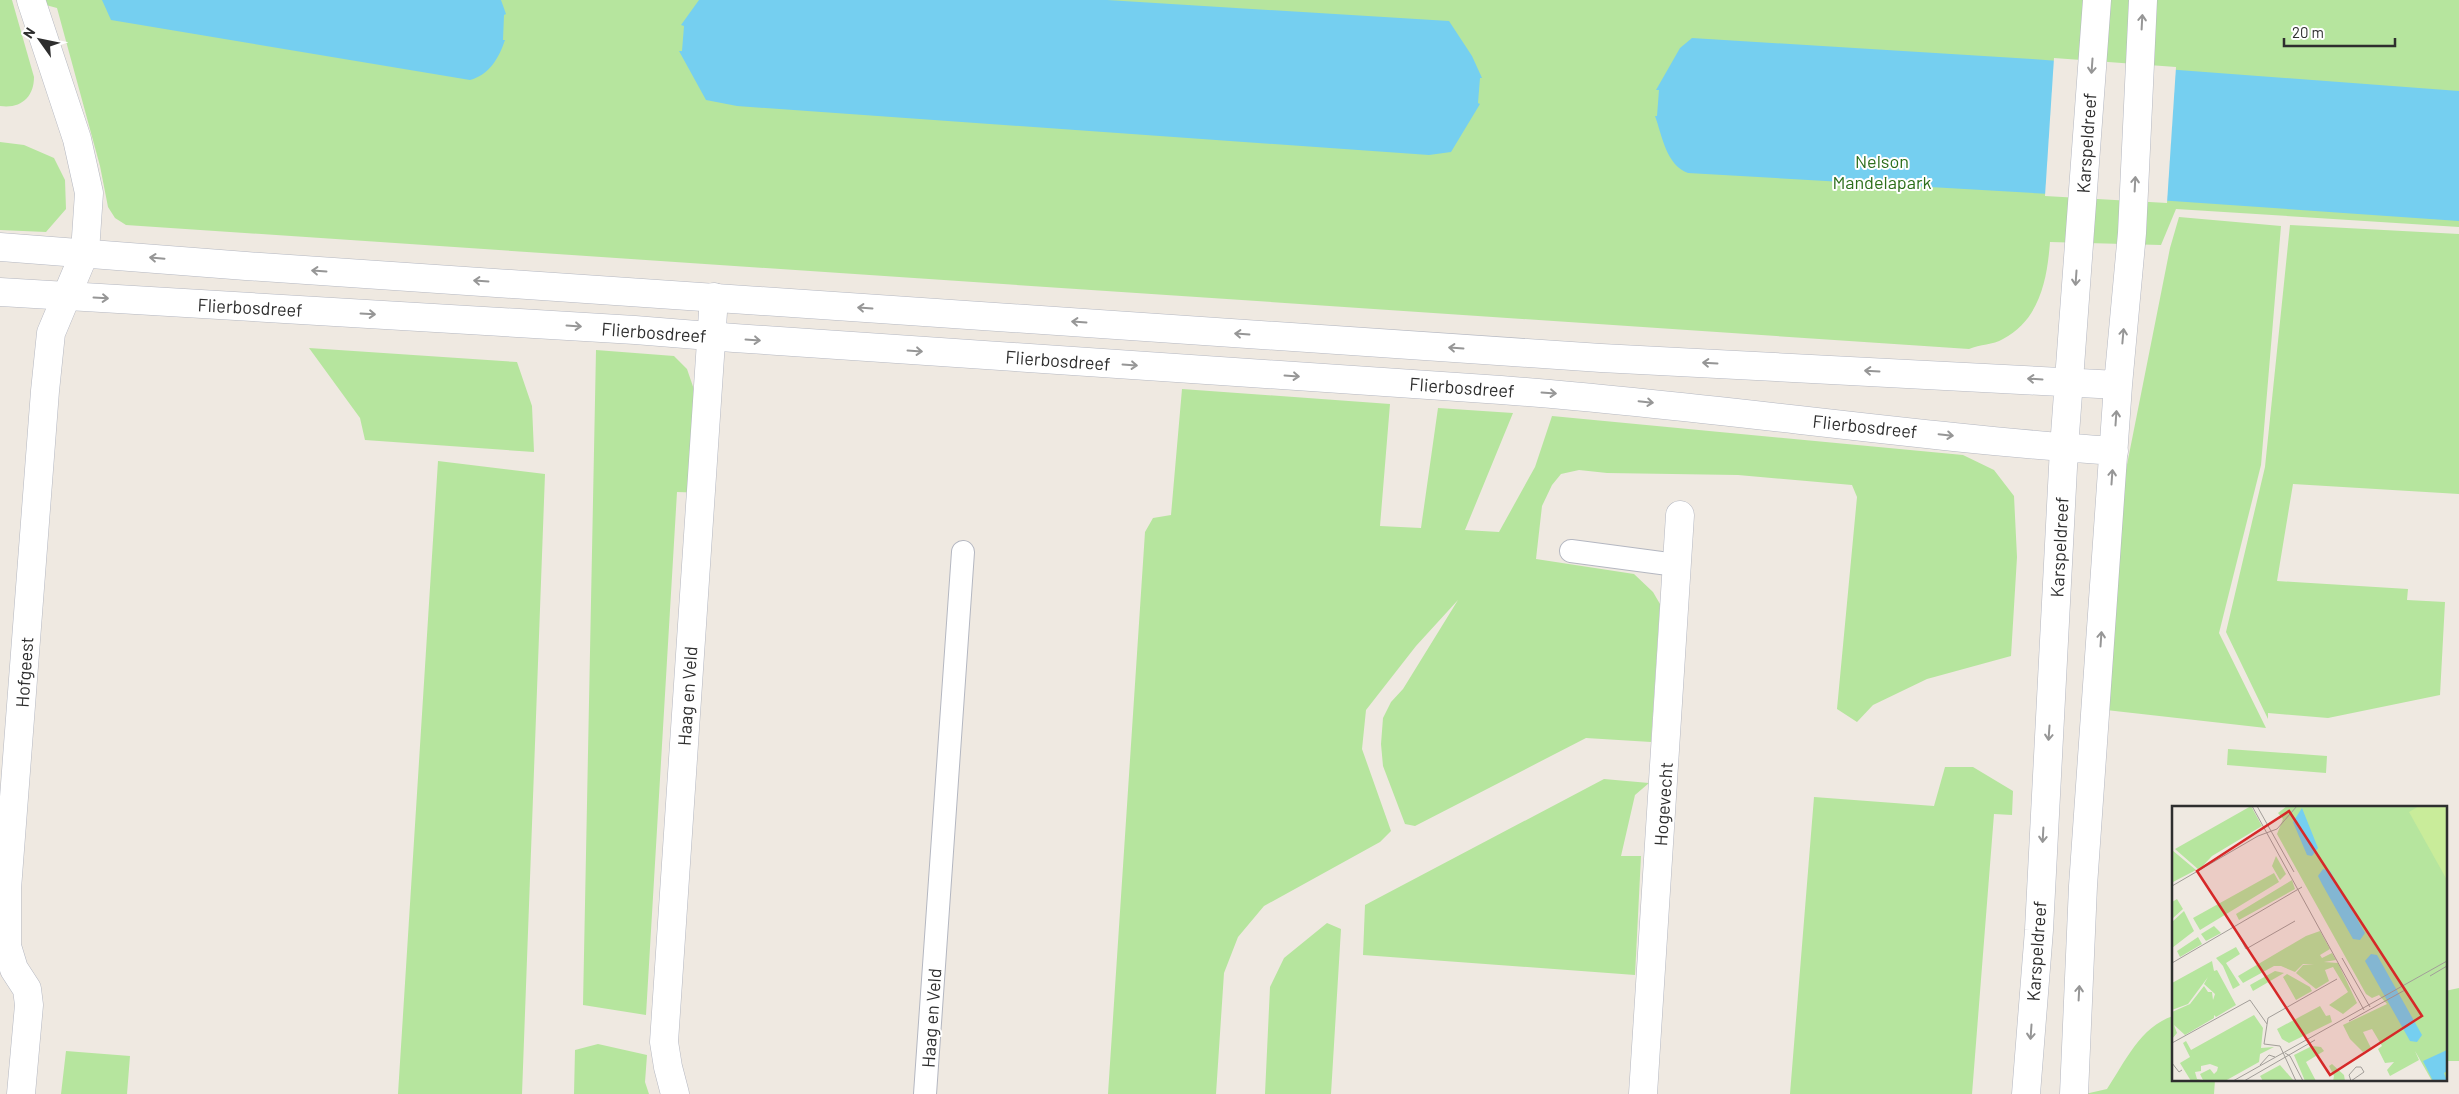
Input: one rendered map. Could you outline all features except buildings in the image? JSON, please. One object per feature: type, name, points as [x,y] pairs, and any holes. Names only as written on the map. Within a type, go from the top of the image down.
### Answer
[{"type":"street","points":[[32,0],[77,139],[89,193],[85,252]]},
{"type":"street","name":"Karspeldreef","points":[[2026,1094],[2039,930],[2045,786],[2068,381],[2097,0]]},
{"type":"street","points":[[2074,1094],[2083,886],[2118,385],[2132,233],[2143,0]]},
{"type":"street","points":[[0,247],[85,252],[246,266],[1505,352],[2118,385]]},
{"type":"street","name":"Hofgeest","points":[[21,1094],[29,1005],[27,989],[14,970],[7,946],[7,889],[51,333],[85,252]]},
{"type":"street","name":"Flierbosdreef","points":[[0,292],[635,330],[1597,397],[2064,448],[2114,451]]},
{"type":"street","name":"Haag en Veld","points":[[675,1094],[664,1042],[714,297]]},
{"type":"street","name":"Hogevecht","points":[[1643,1094],[1680,514]]},
{"type":"lane","points":[[1571,551],[1676,565]]},
{"type":"lane","name":"Haag en Veld","points":[[925,1094],[963,552]]},
{"type":"green space","points":[[0,0],[12,0],[34,77],[29,96],[14,106],[0,106]]},
{"type":"green space","name":"Nelson Mandelapark","points":[[27,0],[2459,0],[2459,227],[2176,209],[2161,245],[2050,242],[2044,284],[2026,321],[2016,331],[1999,341],[1969,349],[126,225],[115,218],[108,207],[100,166],[57,8]]},
{"type":"green space","points":[[0,142],[24,145],[54,158],[65,180],[66,209],[46,232],[0,230]]},
{"type":"green space","points":[[2179,217],[2281,226],[2261,465],[2219,633],[2266,728],[2106,710],[2116,520],[2170,248]]},
{"type":"green space","points":[[2290,225],[2459,234],[2459,494],[2293,484],[2277,581],[2408,589],[2407,600],[2445,602],[2440,695],[2328,718],[2268,713],[2268,719],[2226,632],[2265,467]]},
{"type":"green space","points":[[309,348],[517,362],[532,406],[534,452],[365,440],[360,418]]},
{"type":"green space","points":[[596,350],[674,356],[687,369],[702,413],[707,493],[677,492],[646,1015],[583,1005]]},
{"type":"green space","points":[[1182,389],[1390,404],[1380,526],[1421,528],[1438,408],[1513,413],[1465,530],[1499,532],[1535,467],[1552,416],[1963,455],[1994,470],[2014,496],[2017,557],[2011,656],[1927,679],[1873,705],[1857,722],[1837,709],[1857,497],[1852,485],[1738,475],[1607,473],[1579,470],[1561,474],[1552,485],[1542,506],[1536,559],[1634,574],[1653,592],[1660,604],[1651,742],[1586,738],[1415,826],[1405,824],[1383,766],[1381,744],[1383,718],[1391,702],[1403,689],[1458,600],[1416,646],[1366,710],[1362,749],[1391,831],[1380,842],[1264,906],[1238,937],[1224,973],[1216,1094],[1108,1094],[1145,532],[1153,518],[1171,515]]},
{"type":"green space","points":[[438,461],[545,474],[522,1094],[398,1094]]},
{"type":"green space","points":[[2228,749],[2327,756],[2326,773],[2227,765]]},
{"type":"green space","points":[[1945,767],[1973,767],[2013,791],[2012,815],[1994,814],[1972,1094],[1790,1094],[1814,797],[1934,806]]},
{"type":"green space","points":[[1604,779],[1649,783],[1635,795],[1621,856],[1641,856],[1635,975],[1363,955],[1365,905]]},
{"type":"green space","points":[[1327,923],[1341,929],[1331,1094],[1265,1094],[1270,987],[1284,958]]},
{"type":"green space","points":[[2459,988],[2459,1061],[2446,1061],[2446,991]]},
{"type":"green space","points":[[2172,1016],[2172,1082],[2215,1082],[2214,1094],[2085,1094],[2107,1089],[2134,1046],[2151,1028]]},
{"type":"green space","points":[[598,1044],[647,1055],[645,1082],[649,1094],[574,1094],[575,1050]]},
{"type":"green space","points":[[66,1051],[130,1056],[127,1094],[61,1094]]},
{"type":"water","points":[[102,0],[501,0],[506,14],[504,15],[503,40],[505,40],[500,53],[488,70],[477,78],[470,80],[111,20]]},
{"type":"water","points":[[699,0],[1107,0],[1449,21],[1472,56],[1482,78],[1480,78],[1478,103],[1480,104],[1451,152],[1429,155],[737,106],[706,100],[679,51],[682,51],[684,26],[681,25]]},
{"type":"water","points":[[1692,38],[2032,59],[2459,91],[2459,221],[2172,201],[1688,173],[1681,169],[1670,156],[1655,116],[1657,116],[1659,90],[1656,90],[1680,48]]},
{"type":"pier","points":[[2054,58],[2176,67],[2167,203],[2045,196]]}]
